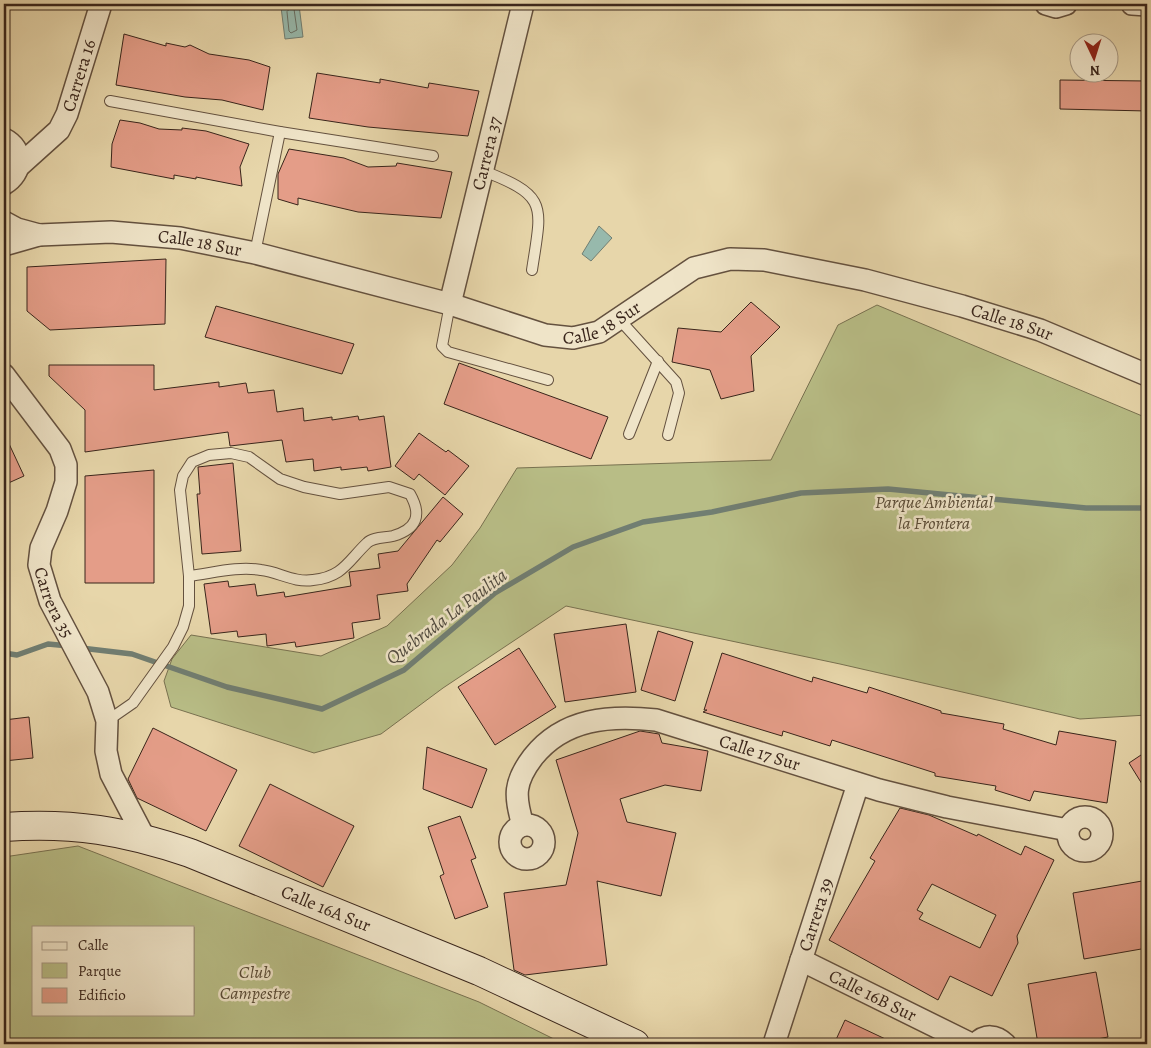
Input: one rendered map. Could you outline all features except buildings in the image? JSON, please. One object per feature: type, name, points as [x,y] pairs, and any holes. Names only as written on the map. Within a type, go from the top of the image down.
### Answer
[{"type":"street","name":"Carrera 16","points":[[4,184],[16,174],[19,166],[59,130],[67,114],[101,4]]},
{"type":"street","name":"Carrera 37","points":[[450,304],[481,170],[523,4]]},
{"type":"street","points":[[1046,4],[1056,7],[1066,4]]},
{"type":"street","points":[[1132,4],[1147,5]]},
{"type":"street","points":[[8,141],[47,142]]},
{"type":"street","points":[[8,141],[19,158],[19,166]]},
{"type":"street","name":"Calle 18 Sur","points":[[4,222],[18,229],[39,235]]},
{"type":"street","name":"Calle 18 Sur","points":[[4,245],[39,235],[111,232],[170,237],[255,253],[450,304],[545,335],[573,338],[599,332],[694,268],[730,259],[764,260],[865,280],[962,306],[1040,330],[1147,375]]},
{"type":"street","name":"Carrera 35","points":[[4,375],[60,449],[66,465],[66,482],[57,511],[41,548],[39,566],[50,602],[98,692],[107,721],[106,751],[111,774],[144,837]]},
{"type":"street","name":"Calle 17 Sur","points":[[523,825],[516,803],[517,785],[526,766],[542,746],[560,732],[579,724],[602,718],[626,717],[656,720],[858,784],[947,807],[1068,830]]},
{"type":"street","name":"Carrera 39","points":[[774,1044],[858,784]]},
{"type":"street","name":"Calle 16A Sur","points":[[4,827],[48,824],[96,828],[144,837],[190,853],[479,971],[635,1044]]},
{"type":"street","name":"Calle 16B Sur","points":[[801,960],[971,1044]]},
{"type":"street","points":[[976,1044],[980,1039],[990,1036],[998,1038],[1005,1044]]},
{"type":"lane","points":[[110,101],[280,132],[433,156]]},
{"type":"lane","points":[[255,253],[280,132]]},
{"type":"lane","points":[[481,170],[524,189],[535,202],[540,220],[532,270]]},
{"type":"lane","points":[[450,304],[442,346],[448,352],[548,380]]},
{"type":"lane","points":[[620,319],[676,382],[679,393],[668,435]]},
{"type":"lane","points":[[629,434],[658,361]]},
{"type":"lane","points":[[107,721],[133,703],[168,653],[183,627],[189,606],[189,576],[180,490],[183,476],[192,462],[209,455],[230,453],[249,457],[280,479],[340,494],[378,488],[398,488],[410,494],[417,510],[417,518],[413,525],[394,535],[368,541],[345,568],[329,577],[311,581],[288,578],[262,570],[241,569],[189,576]]},
{"type":"green space","name":"Parque Ambiental la Frontera","points":[[877,305],[1147,418],[1147,715],[1080,719],[840,664],[566,606],[443,688],[381,734],[314,753],[171,707],[164,681],[172,659],[191,635],[321,656],[387,626],[452,565],[480,528],[517,468],[771,460],[838,325]]},
{"type":"green space","name":"Club Campestre","points":[[78,846],[479,1002],[564,1044],[4,1044],[4,857]]},
{"type":"water","points":[[299,5],[303,37],[285,39],[281,7]]},
{"type":"water","points":[[599,226],[612,238],[591,261],[582,254]]},
{"type":"waterway","name":"Quebrada La Paulita","points":[[81,648],[132,654],[227,687],[322,709],[404,670],[495,593],[573,547],[643,522],[712,512],[801,493],[888,489],[1086,508],[1147,508]]},
{"type":"waterway","name":"Quebrada La Paulita","points":[[4,653],[17,655],[48,644],[69,646]]}]
